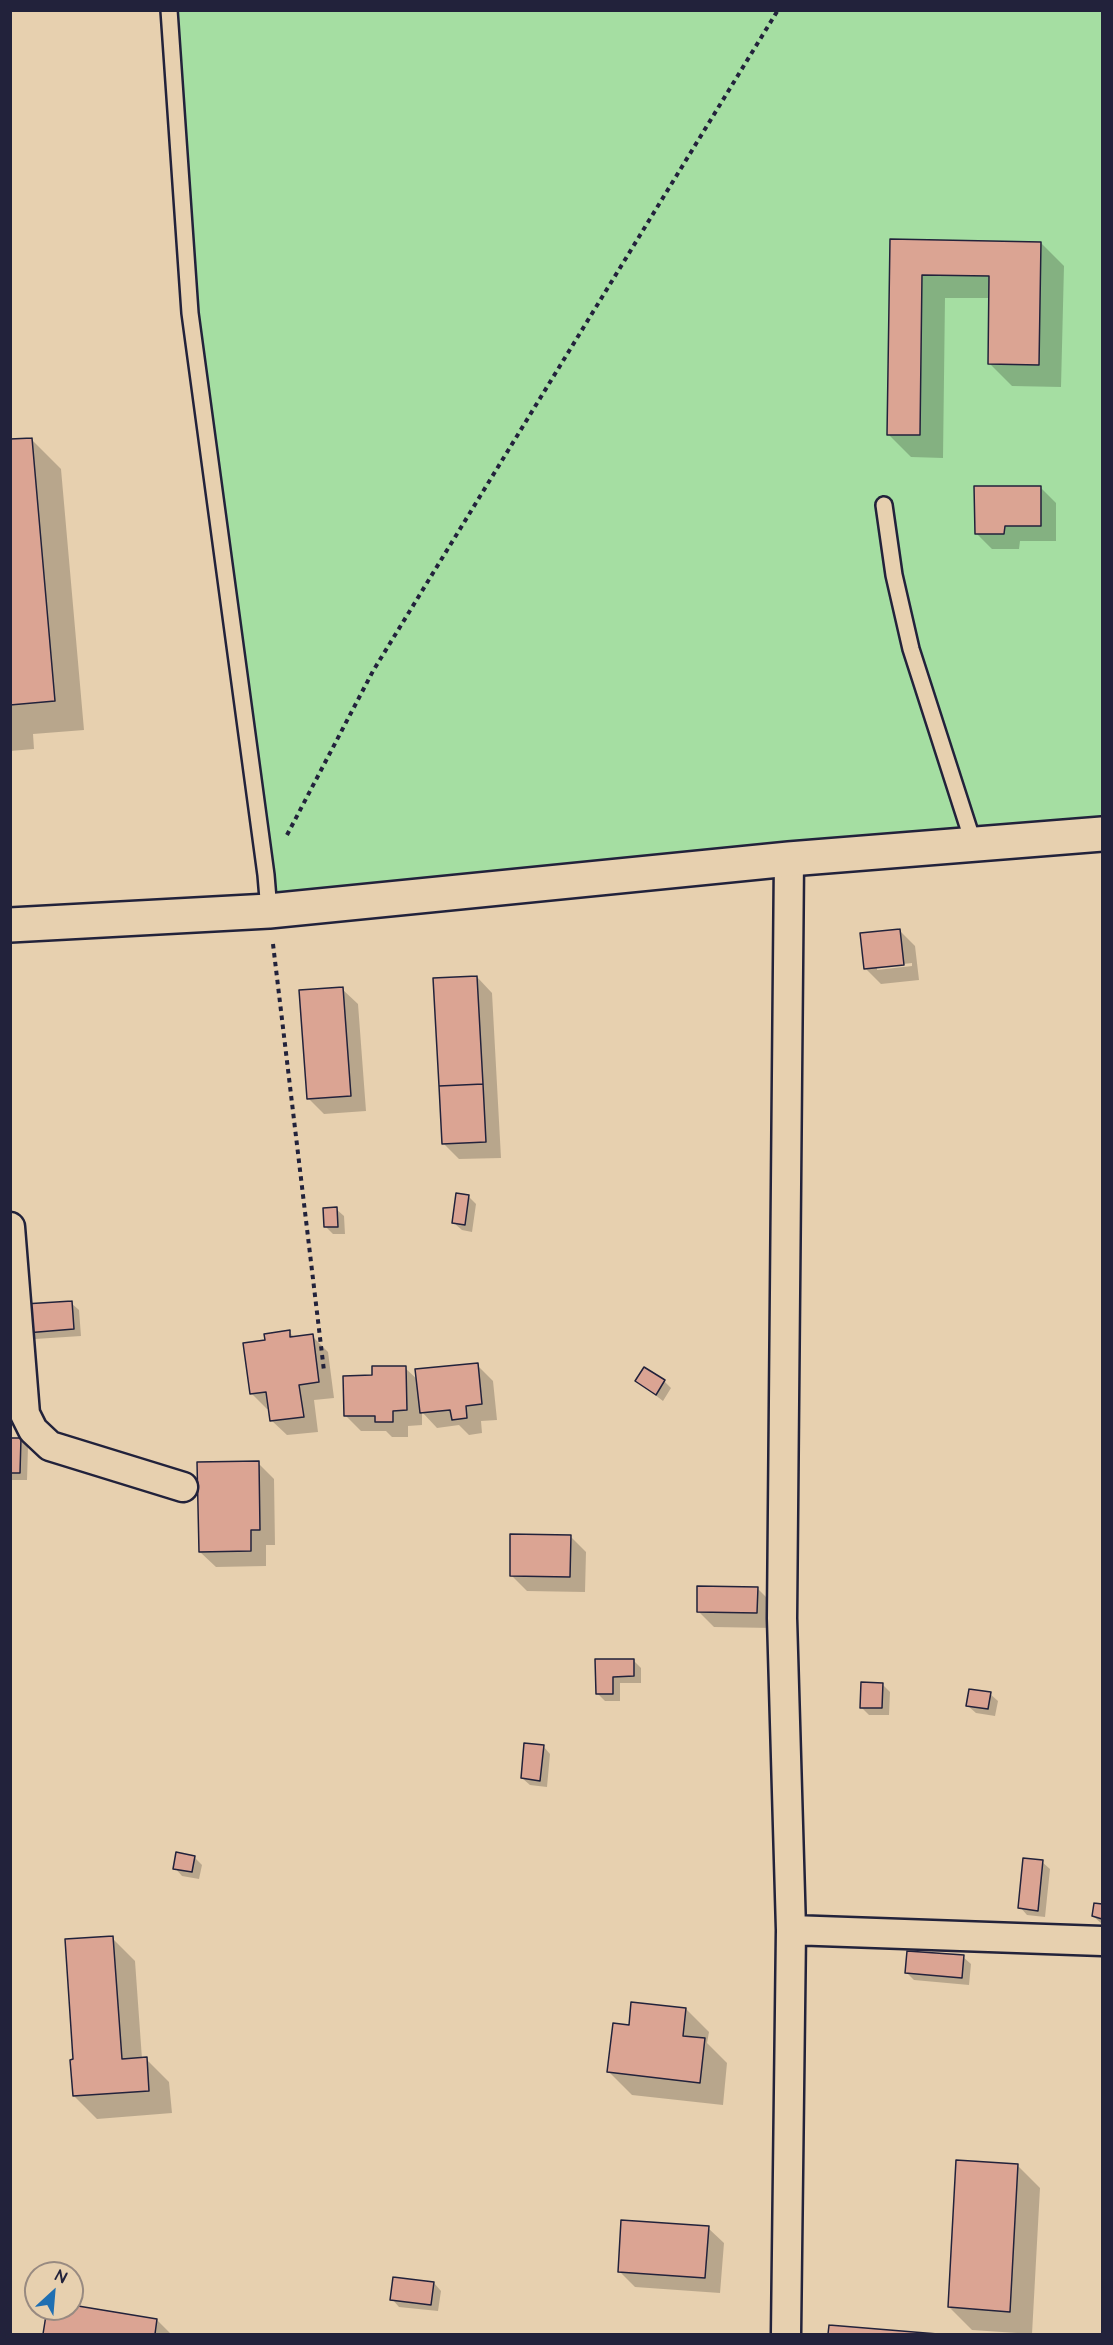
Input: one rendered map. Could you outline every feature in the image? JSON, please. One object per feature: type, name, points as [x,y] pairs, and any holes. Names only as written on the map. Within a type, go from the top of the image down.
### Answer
[{"type":"main road","points":[[10,925],[269,911],[789,859],[1102,834]]},
{"type":"street","points":[[786,2334],[791,1930],[782,1618],[789,859]]},
{"type":"street","points":[[10,1227],[25,1414],[33,1430],[50,1446],[183,1487]]},
{"type":"street","points":[[791,1930],[1102,1941]]},
{"type":"lane","points":[[169,10],[190,313],[269,911]]},
{"type":"lane","points":[[884,505],[894,574],[911,649],[974,845]]},
{"type":"path","points":[[266,875],[373,671],[778,10]]},
{"type":"path","points":[[269,911],[324,1371]]},
{"type":"green space","points":[[171,11],[1102,11],[1102,830],[265,901],[190,313]]},
{"type":"building","points":[[890,239],[1041,242],[1039,365],[988,364],[989,276],[922,275],[920,435],[887,435]]},
{"type":"building","points":[[32,438],[55,701],[10,705],[10,439]]},
{"type":"building","points":[[974,486],[1041,486],[1041,526],[1005,526],[1004,534],[975,534]]},
{"type":"building","points":[[900,929],[904,965],[864,969],[860,933]]},
{"type":"building","points":[[477,976],[483,1084],[439,1086],[433,978]]},
{"type":"building","points":[[343,987],[351,1096],[307,1099],[299,990]]},
{"type":"building","points":[[483,1084],[486,1142],[442,1144],[439,1086]]},
{"type":"building","points":[[456,1193],[469,1195],[465,1225],[452,1223]]},
{"type":"building","points":[[337,1207],[338,1227],[324,1227],[323,1208]]},
{"type":"building","points":[[72,1301],[74,1329],[26,1333],[24,1304]]},
{"type":"building","points":[[290,1330],[290,1337],[313,1334],[319,1382],[299,1385],[304,1417],[270,1421],[266,1392],[250,1394],[243,1343],[265,1340],[264,1334]]},
{"type":"building","points":[[478,1363],[482,1404],[466,1406],[467,1418],[452,1420],[450,1410],[420,1413],[415,1369]]},
{"type":"building","points":[[372,1366],[406,1366],[407,1410],[393,1411],[393,1422],[375,1422],[375,1416],[344,1416],[343,1376],[372,1375]]},
{"type":"building","points":[[644,1367],[665,1380],[656,1395],[635,1381]]},
{"type":"building","points":[[10,1438],[21,1438],[20,1473],[10,1473]]},
{"type":"building","points":[[259,1461],[260,1530],[251,1530],[251,1551],[199,1552],[197,1462]]},
{"type":"building","points":[[510,1534],[571,1535],[570,1577],[510,1576]]},
{"type":"building","points":[[697,1586],[758,1587],[757,1613],[697,1612]]},
{"type":"building","points":[[595,1659],[634,1659],[634,1676],[613,1677],[613,1694],[596,1694]]},
{"type":"building","points":[[861,1682],[883,1683],[882,1708],[860,1708]]},
{"type":"building","points":[[969,1689],[991,1692],[988,1709],[966,1706]]},
{"type":"building","points":[[524,1743],[544,1745],[540,1781],[521,1778]]},
{"type":"building","points":[[176,1852],[195,1856],[192,1872],[173,1869]]},
{"type":"building","points":[[1023,1858],[1043,1860],[1038,1911],[1018,1908]]},
{"type":"building","points":[[1094,1903],[1102,1904],[1102,1919],[1092,1916]]},
{"type":"building","points":[[113,1936],[122,2059],[147,2057],[149,2091],[73,2096],[70,2060],[73,2059],[65,1939]]},
{"type":"building","points":[[907,1951],[964,1955],[962,1978],[905,1973]]},
{"type":"building","points":[[631,2002],[686,2008],[683,2036],[705,2038],[700,2083],[607,2072],[613,2023],[629,2025]]},
{"type":"building","points":[[956,2160],[1018,2164],[1010,2312],[948,2307]]},
{"type":"building","points":[[621,2220],[709,2226],[705,2278],[618,2272]]},
{"type":"building","points":[[393,2277],[434,2282],[431,2305],[390,2300]]},
{"type":"building","points":[[84,2307],[157,2319],[155,2334],[43,2334],[45,2321],[84,2321]]},
{"type":"building","points":[[829,2325],[938,2334],[828,2334]]}]
